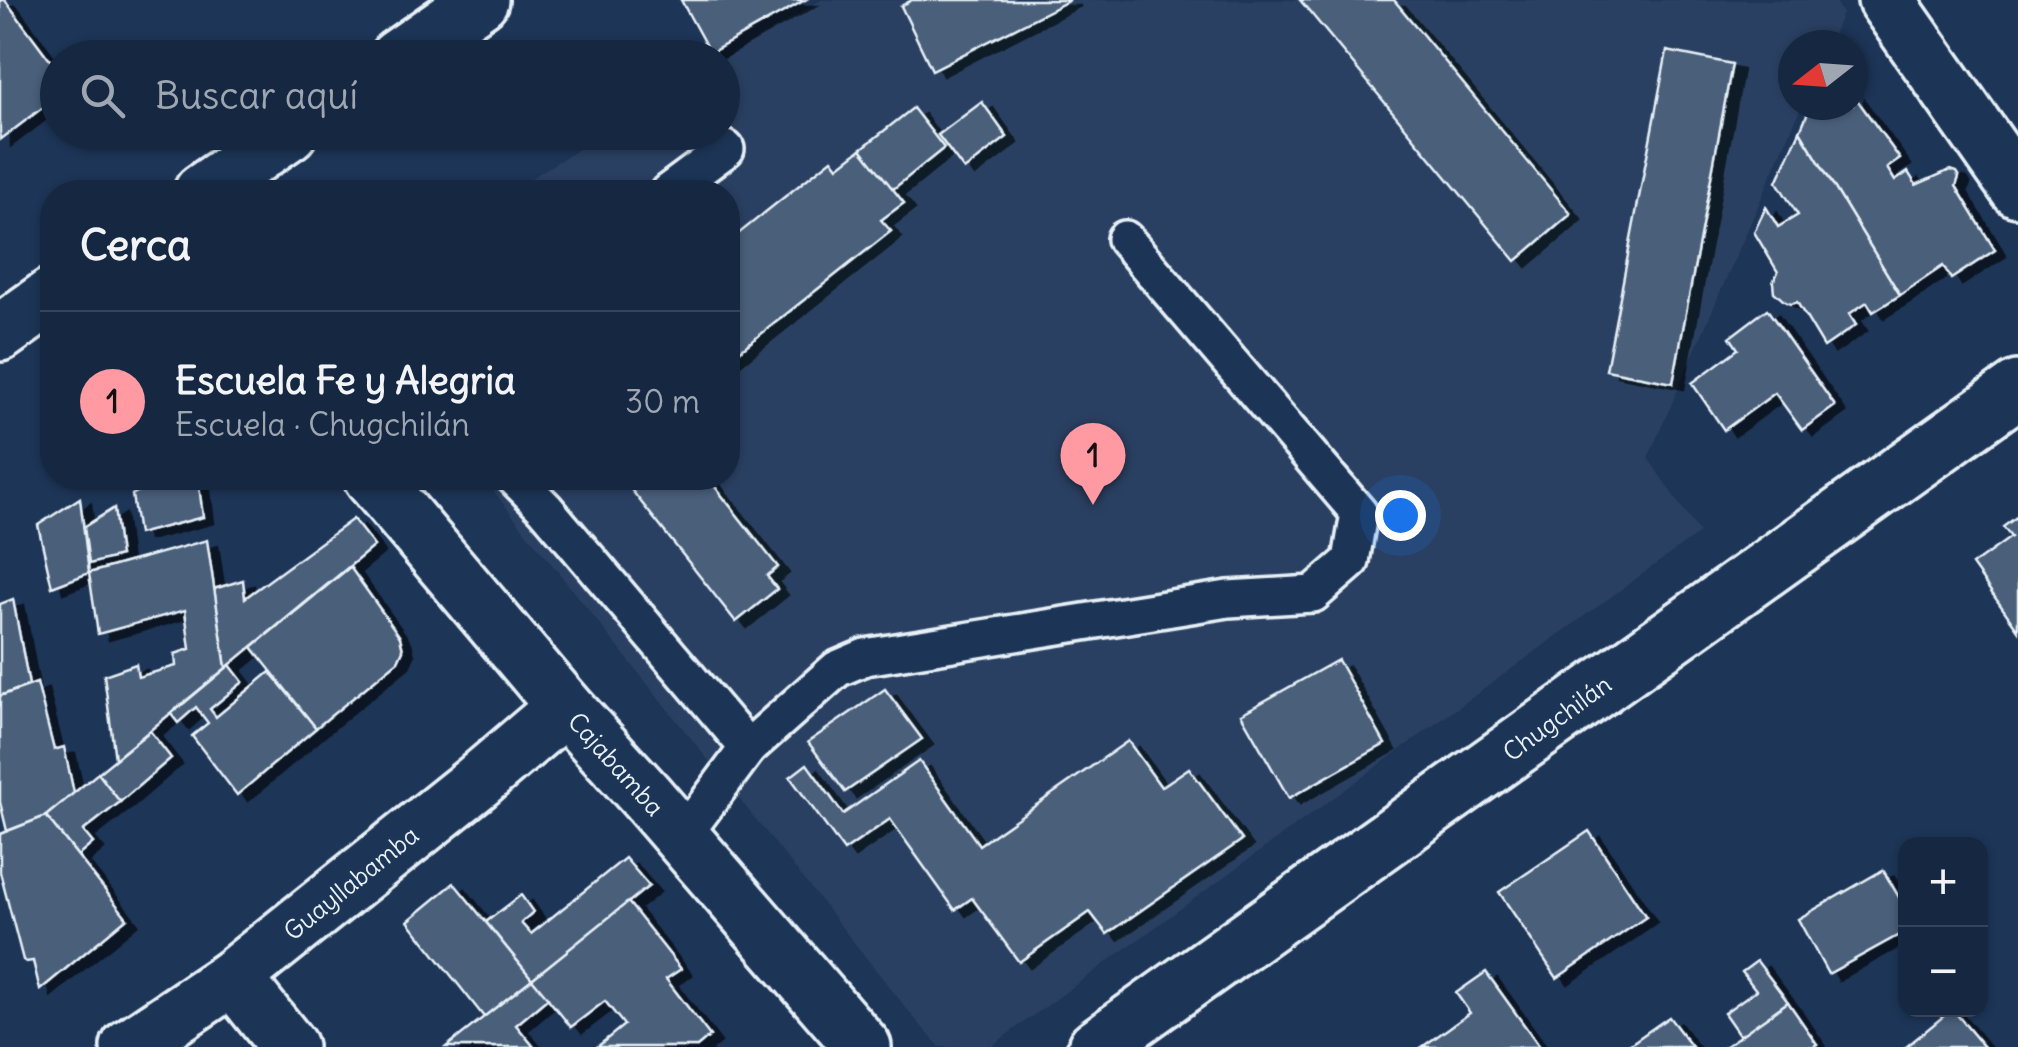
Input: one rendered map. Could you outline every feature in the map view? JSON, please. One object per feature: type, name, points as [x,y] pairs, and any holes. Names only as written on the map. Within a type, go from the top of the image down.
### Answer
[{"type":"street","points":[[423,40],[480,0]]},
{"type":"street","points":[[1886,0],[2018,189]]},
{"type":"street","points":[[219,180],[263,150]]},
{"type":"street","points":[[0,333],[40,305]]},
{"type":"street","name":"Chugchilán","points":[[1096,1047],[2018,389]]},
{"type":"street","name":"Cajabamba","points":[[382,490],[565,708],[863,1047]]},
{"type":"street","name":"Guayllabamba","points":[[129,1047],[233,977],[565,708]]},
{"type":"street","points":[[233,977],[289,1047]]},
{"type":"lane","points":[[684,180],[725,150]]},
{"type":"lane","points":[[682,837],[748,748],[837,669],[864,657],[1228,598],[1313,594],[1351,561],[1359,513],[1125,239]]},
{"type":"lane","points":[[527,490],[748,748]]},
{"type":"shaded area","points":[[821,0],[1834,0],[1842,13],[1835,30],[1778,30],[1778,120],[1795,120],[1648,458],[1699,533],[990,1047],[940,1047],[493,490],[740,490],[740,180],[528,180],[577,150],[740,150],[740,50]]},
{"type":"building","points":[[0,0],[5,0],[40,47],[40,110],[0,140]]},
{"type":"building","points":[[681,0],[805,0],[733,40],[703,40]]},
{"type":"building","points":[[912,0],[1070,0],[932,70],[901,6]]},
{"type":"building","points":[[1300,0],[1394,0],[1571,214],[1516,261]]},
{"type":"building","points":[[1667,51],[1732,64],[1673,383],[1606,370]]},
{"type":"building","points":[[982,102],[1007,137],[964,170],[938,135]]},
{"type":"building","points":[[913,108],[944,148],[892,190],[861,149]]},
{"type":"building","points":[[1868,115],[1900,159],[1887,168],[1895,181],[1908,172],[1916,185],[1950,170],[1956,172],[1956,186],[1995,250],[1951,279],[1943,266],[1900,295],[1800,131],[1805,120],[1868,120]]},
{"type":"building","points":[[1800,131],[1900,295],[1873,312],[1867,302],[1849,314],[1856,325],[1824,347],[1797,302],[1790,304],[1774,292],[1778,272],[1754,232],[1766,207],[1778,227],[1798,215],[1777,182]]},
{"type":"building","points":[[861,149],[904,203],[881,220],[891,231],[740,351],[740,232],[832,159],[838,167]]},
{"type":"building","points":[[1767,309],[1835,406],[1802,430],[1775,393],[1724,430],[1692,383],[1738,349],[1730,337]]},
{"type":"building","points":[[140,490],[200,490],[203,517],[138,534],[132,495]]},
{"type":"building","points":[[632,490],[717,490],[778,567],[767,576],[777,589],[736,622]]},
{"type":"building","points":[[80,498],[89,573],[52,587],[38,525]]},
{"type":"building","points":[[114,508],[120,556],[89,564],[84,527]]},
{"type":"building","points":[[2018,516],[2018,630],[1972,565],[2011,537],[2003,527]]},
{"type":"building","points":[[353,519],[374,546],[226,668],[214,589],[243,580],[245,598]]},
{"type":"building","points":[[207,540],[226,668],[115,759],[104,675],[136,664],[138,677],[176,666],[175,654],[190,649],[185,610],[98,634],[89,573]]},
{"type":"building","points":[[350,567],[400,637],[403,650],[398,661],[316,728],[252,647]]},
{"type":"building","points":[[13,599],[29,685],[0,696],[0,604]]},
{"type":"building","points":[[1338,660],[1385,744],[1289,798],[1241,714]]},
{"type":"building","points":[[230,665],[243,682],[210,709],[216,717],[270,672],[316,728],[237,795],[192,736],[208,723],[196,707],[178,723],[171,714]]},
{"type":"building","points":[[37,683],[54,750],[64,747],[74,793],[46,816],[7,831],[0,802],[0,696]]},
{"type":"building","points":[[885,689],[922,739],[845,792],[808,742]]},
{"type":"building","points":[[150,731],[171,758],[120,802],[98,773]]},
{"type":"building","points":[[1128,741],[1161,787],[1189,768],[1242,840],[1107,934],[1090,912],[1019,962],[972,898],[955,910],[890,819],[844,851],[790,777],[807,764],[843,814],[919,761],[979,845]]},
{"type":"building","points":[[98,773],[120,802],[83,831],[93,843],[78,856],[46,816]]},
{"type":"building","points":[[46,816],[127,918],[40,990],[33,961],[23,960],[0,872],[0,834]]},
{"type":"building","points":[[1589,831],[1646,917],[1557,978],[1499,892]]},
{"type":"building","points":[[625,858],[649,886],[532,979],[486,922],[521,895],[533,912],[521,923],[531,934]]},
{"type":"building","points":[[1883,870],[1898,895],[1898,935],[1828,974],[1798,919]]},
{"type":"building","points":[[454,883],[532,979],[484,1017],[408,921]]},
{"type":"building","points":[[628,902],[681,969],[666,979],[710,1036],[697,1047],[597,1047],[624,1025],[605,1001],[571,1027],[532,979]]},
{"type":"building","points":[[1757,961],[1788,1002],[1740,1036],[1724,1013],[1756,990],[1742,972]]},
{"type":"building","points":[[1486,972],[1540,1047],[1422,1047],[1470,1013],[1456,993]]},
{"type":"building","points":[[532,979],[548,998],[516,1025],[534,1047],[446,1047]]},
{"type":"building","points":[[1788,1002],[1817,1044],[1724,1047]]},
{"type":"building","points":[[1669,1017],[1692,1047],[1626,1047]]},
{"type":"building","points":[[1942,1017],[1959,1017],[1984,1047],[1906,1047]]},
{"type":"place","name":"Escuela Fe y Alegria","points":[[1093,505]]}]
